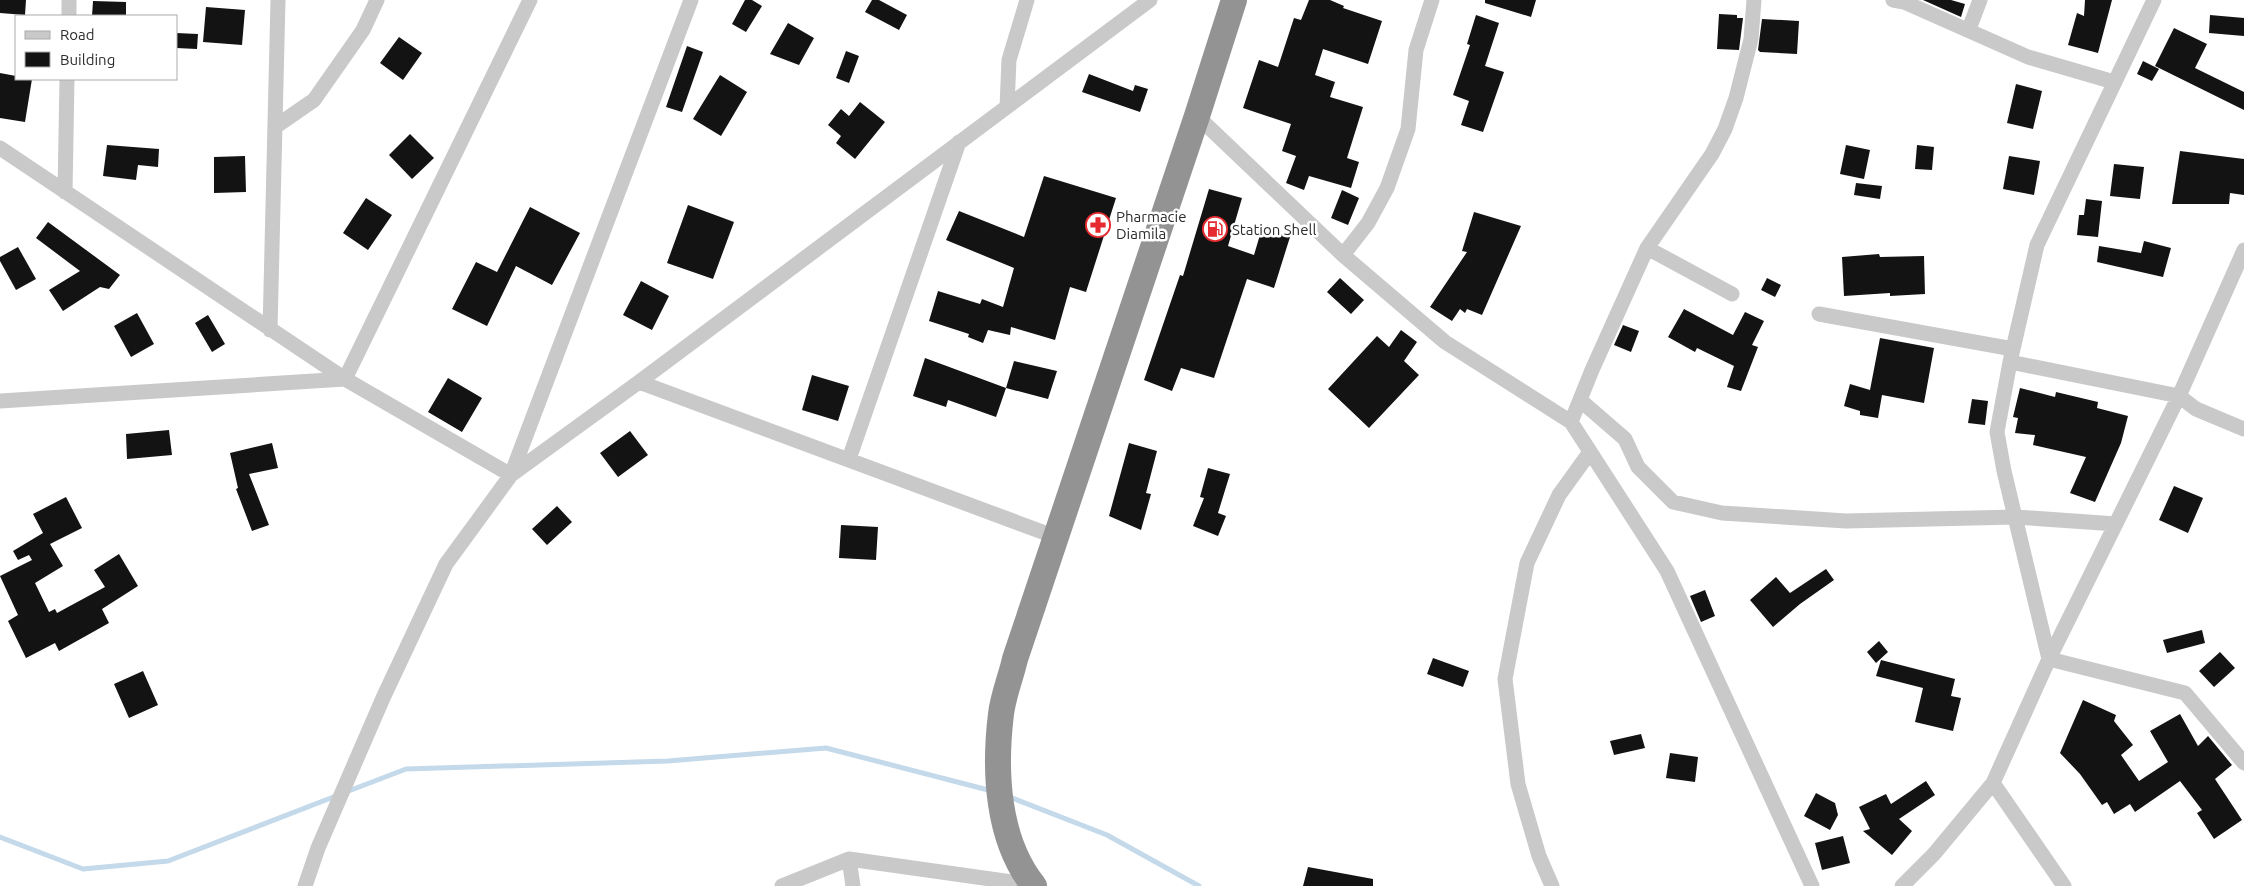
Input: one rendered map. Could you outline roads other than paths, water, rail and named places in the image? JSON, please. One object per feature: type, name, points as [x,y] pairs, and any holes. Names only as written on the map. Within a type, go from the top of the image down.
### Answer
[{"type":"highway","points":[[1034,886],[1018,862],[1003,815],[999,770],[1001,714],[1015,659],[1234,0]]},
{"type":"street","points":[[69,0],[69,15]]},
{"type":"street","points":[[270,330],[278,0]]},
{"type":"street","points":[[275,127],[314,100],[363,30],[377,0]]},
{"type":"street","points":[[345,379],[530,0]]},
{"type":"street","points":[[305,886],[318,848],[368,732],[446,564],[511,475],[691,0]]},
{"type":"street","points":[[1007,107],[1009,60],[1027,0]]},
{"type":"street","points":[[511,475],[639,382],[1150,0]]},
{"type":"street","points":[[1344,254],[1368,223],[1387,188],[1408,129],[1416,50],[1432,0]]},
{"type":"street","points":[[1571,422],[1647,248],[1712,154],[1726,129],[1751,39],[1754,0]]},
{"type":"street","points":[[1893,0],[1904,2],[1968,29],[1995,44],[2028,57],[2114,82]]},
{"type":"street","points":[[1968,29],[1980,0]]},
{"type":"street","points":[[2049,659],[2004,471],[1998,432],[2011,355],[2037,245],[2154,0]]},
{"type":"street","points":[[65,192],[68,80]]},
{"type":"street","points":[[1197,116],[1344,254],[1445,342],[1571,422],[1667,571],[1812,886]]},
{"type":"street","points":[[849,459],[959,142]]},
{"type":"street","points":[[0,148],[345,379],[511,475]]},
{"type":"street","points":[[1647,248],[1732,294]]},
{"type":"street","points":[[1902,886],[1934,854],[1993,783],[2049,659],[2179,396],[2244,250]]},
{"type":"street","points":[[1820,314],[2011,355],[2179,396],[2196,409],[2244,429]]},
{"type":"street","points":[[0,401],[345,379]]},
{"type":"street","points":[[639,382],[1056,537]]},
{"type":"street","points":[[1580,400],[1624,439],[1638,467],[1672,502],[1722,513],[1846,521],[2016,517],[2116,524]]},
{"type":"street","points":[[1552,886],[1539,856],[1518,784],[1505,679],[1527,563],[1559,496],[1590,452]]},
{"type":"street","points":[[2049,659],[2185,693],[2244,763]]},
{"type":"street","points":[[1993,783],[2064,886]]},
{"type":"street","points":[[782,886],[849,859],[1034,886]]},
{"type":"street","points":[[849,859],[853,886]]},
{"type":"waterway","points":[[346,792],[406,769],[668,761],[826,748],[992,791]]},
{"type":"waterway","points":[[0,837],[83,869],[168,861],[336,796]]},
{"type":"waterway","points":[[1007,796],[1107,835],[1199,886]]},
{"type":"place","name":"Pharmacie Diamila","points":[[1098,225]]},
{"type":"place","name":"Station Shell","points":[[1215,229]]}]
